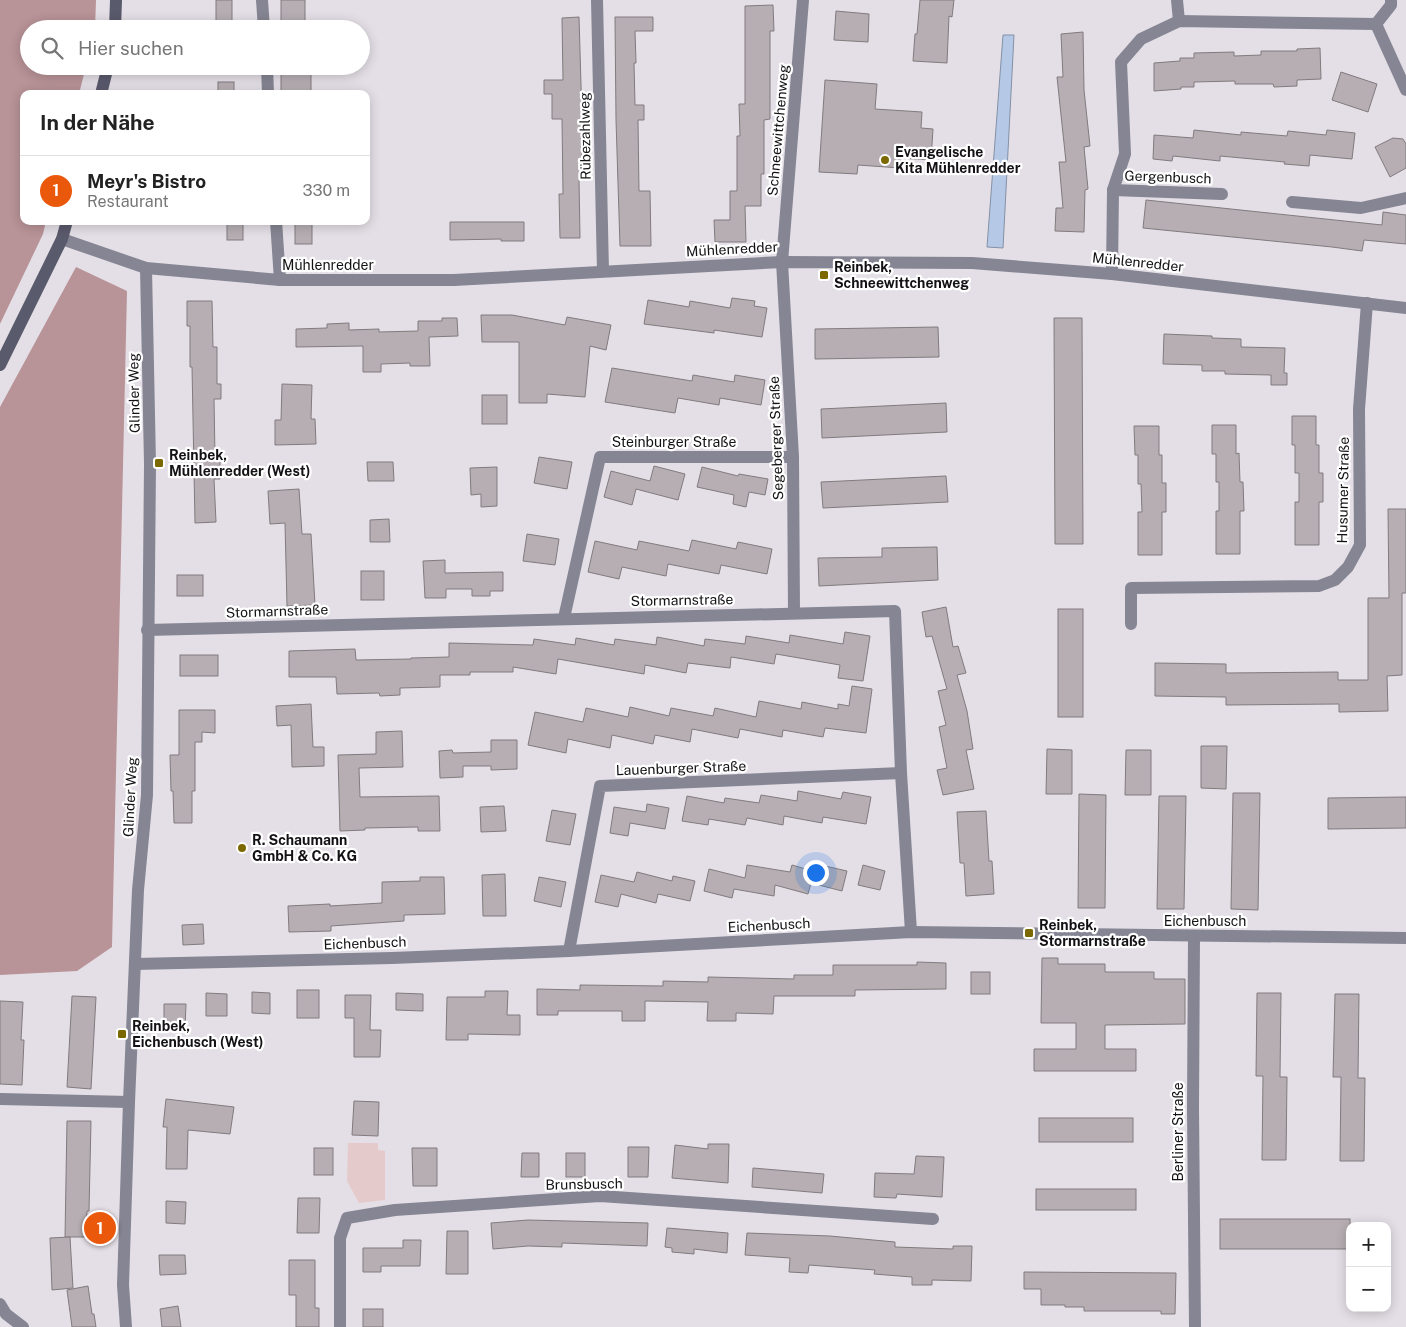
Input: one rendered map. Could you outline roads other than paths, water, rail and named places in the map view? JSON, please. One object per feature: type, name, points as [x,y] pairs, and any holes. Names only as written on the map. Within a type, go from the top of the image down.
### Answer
[{"type":"main road","points":[[115,20],[116,0]]},
{"type":"main road","points":[[102,90],[106,75]]},
{"type":"main road","points":[[0,365],[62,240],[66,225]]},
{"type":"street","points":[[262,0],[263,20]]},
{"type":"street","name":"Rübezahlweg","points":[[597,0],[603,271]]},
{"type":"street","name":"Schneewittchenweg","points":[[782,262],[803,0]]},
{"type":"street","points":[[1177,0],[1179,20]]},
{"type":"street","points":[[1391,0],[1391,5],[1376,24],[1406,90]]},
{"type":"street","name":"Gergenbusch","points":[[1112,274],[1113,190],[1126,154],[1121,62],[1141,39],[1179,20],[1376,24]]},
{"type":"street","points":[[267,75],[268,90]]},
{"type":"street","name":"Gergenbusch","points":[[1113,190],[1222,194]]},
{"type":"street","points":[[1292,202],[1361,208],[1406,198]]},
{"type":"street","points":[[276,225],[280,280]]},
{"type":"street","name":"Mühlenredder","points":[[62,240],[146,268],[280,280],[454,280],[782,262],[972,263],[1112,274],[1406,308]]},
{"type":"street","name":"Segeberger Straße","points":[[782,262],[793,457],[794,613]]},
{"type":"street","name":"Glinder Weg","points":[[126,1327],[124,1285],[129,1102],[138,890],[147,795],[150,464],[146,268]]},
{"type":"street","name":"Husumer Straße","points":[[1130,624],[1131,588],[1319,586],[1335,580],[1348,568],[1360,545],[1359,409],[1367,303]]},
{"type":"street","name":"Steinburger Straße","points":[[564,618],[600,457],[793,457]]},
{"type":"street","name":"Stormarnstraße","points":[[147,630],[895,610],[901,773],[911,932]]},
{"type":"street","name":"Lauenburger Straße","points":[[569,951],[600,786],[901,773]]},
{"type":"street","name":"Eichenbusch","points":[[135,964],[392,958],[569,951],[911,932],[1406,938]]},
{"type":"street","name":"Berliner Straße","points":[[1194,936],[1192,1108],[1195,1327]]},
{"type":"street","points":[[0,1099],[129,1102]]},
{"type":"street","name":"Brunsbusch","points":[[340,1327],[340,1238],[347,1218],[395,1210],[600,1196],[933,1219]]},
{"type":"street","points":[[0,1304],[6,1314],[23,1327]]},
{"type":"water","points":[[1003,35],[1014,35],[1003,248],[987,247]]},
{"type":"place","name":"Evangelische Kita Mühlenredder","points":[[885,160]]},
{"type":"place","name":"Reinbek, Schneewittchenweg","points":[[824,275]]},
{"type":"place","name":"Reinbek, Mühlenredder (West)","points":[[159,463]]},
{"type":"place","name":"R. Schaumann GmbH & Co. KG","points":[[242,848]]},
{"type":"place","name":"Reinbek, Stormarnstraße","points":[[1029,933]]},
{"type":"place","name":"Reinbek, Eichenbusch (West)","points":[[122,1034]]},
{"type":"place","name":"Meyr's Bistro","points":[[100,1228]]}]
